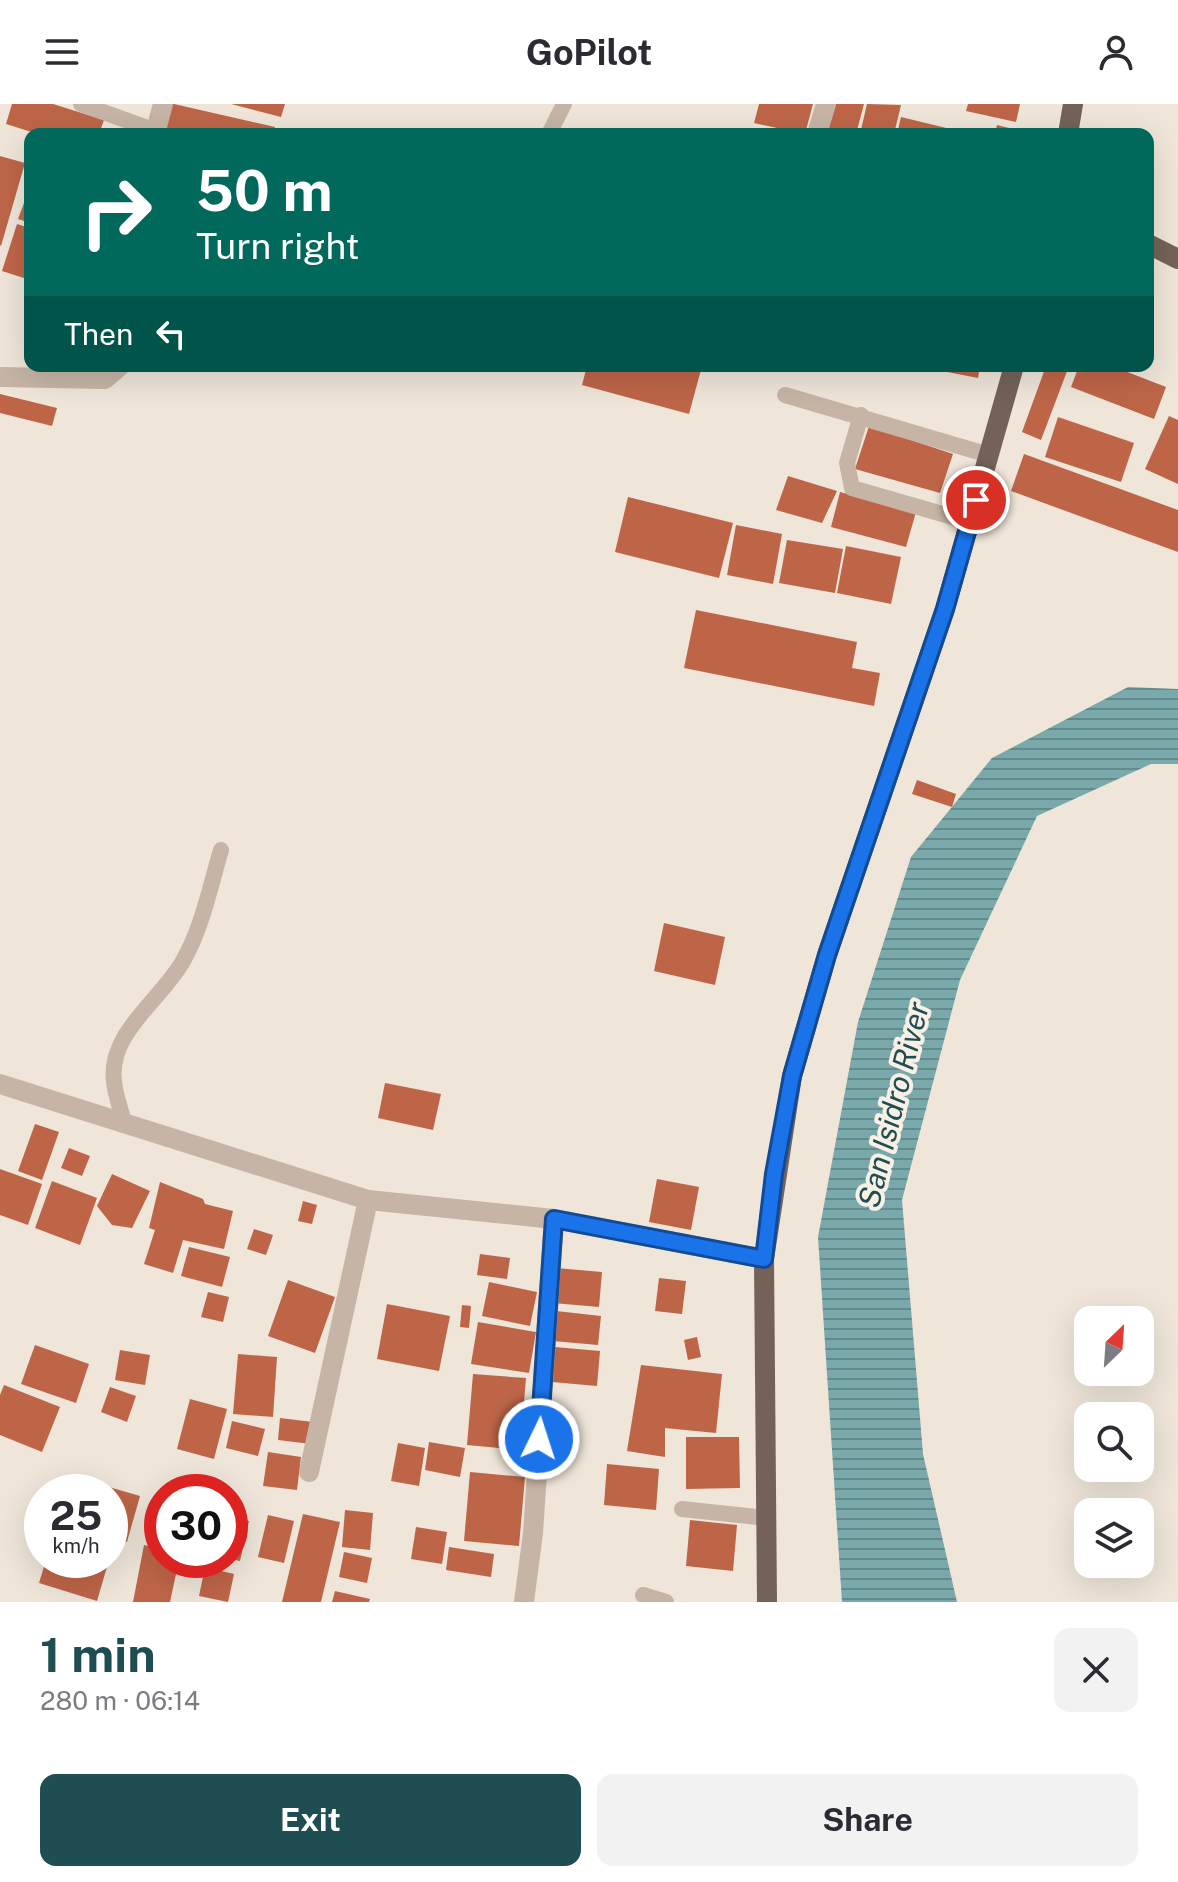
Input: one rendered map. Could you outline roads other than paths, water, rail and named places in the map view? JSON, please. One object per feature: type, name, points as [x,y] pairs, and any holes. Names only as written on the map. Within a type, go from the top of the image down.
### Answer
[{"type":"main road","points":[[1069,128],[1073,104]]},
{"type":"main road","points":[[1154,247],[1178,259]]},
{"type":"main road","points":[[767,1602],[764,1259],[774,1174],[792,1076],[827,955],[945,609],[1012,372]]},
{"type":"street","points":[[157,128],[163,104]]},
{"type":"street","points":[[819,128],[826,104]]},
{"type":"street","points":[[0,377],[105,379],[113,372]]},
{"type":"street","points":[[0,1084],[368,1200],[554,1219],[764,1259]]},
{"type":"street","points":[[309,1472],[368,1200]]},
{"type":"street","points":[[524,1602],[533,1533],[554,1219]]},
{"type":"lane","points":[[81,104],[143,128]]},
{"type":"lane","points":[[552,128],[564,104]]},
{"type":"lane","points":[[785,395],[989,455]]},
{"type":"lane","points":[[861,415],[847,463],[852,488],[970,522]]},
{"type":"lane","points":[[124,1123],[114,1081],[114,1058],[122,1037],[160,996],[183,961],[194,937],[221,850]]},
{"type":"lane","points":[[682,1509],[766,1518]]},
{"type":"lane","points":[[643,1595],[666,1602]]},
{"type":"water","name":"San Isidro River","points":[[1128,687],[1178,689],[1178,764],[1151,764],[1037,816],[960,980],[902,1200],[923,1454],[957,1602],[842,1602],[818,1237],[858,1022],[911,857],[992,758]]}]
